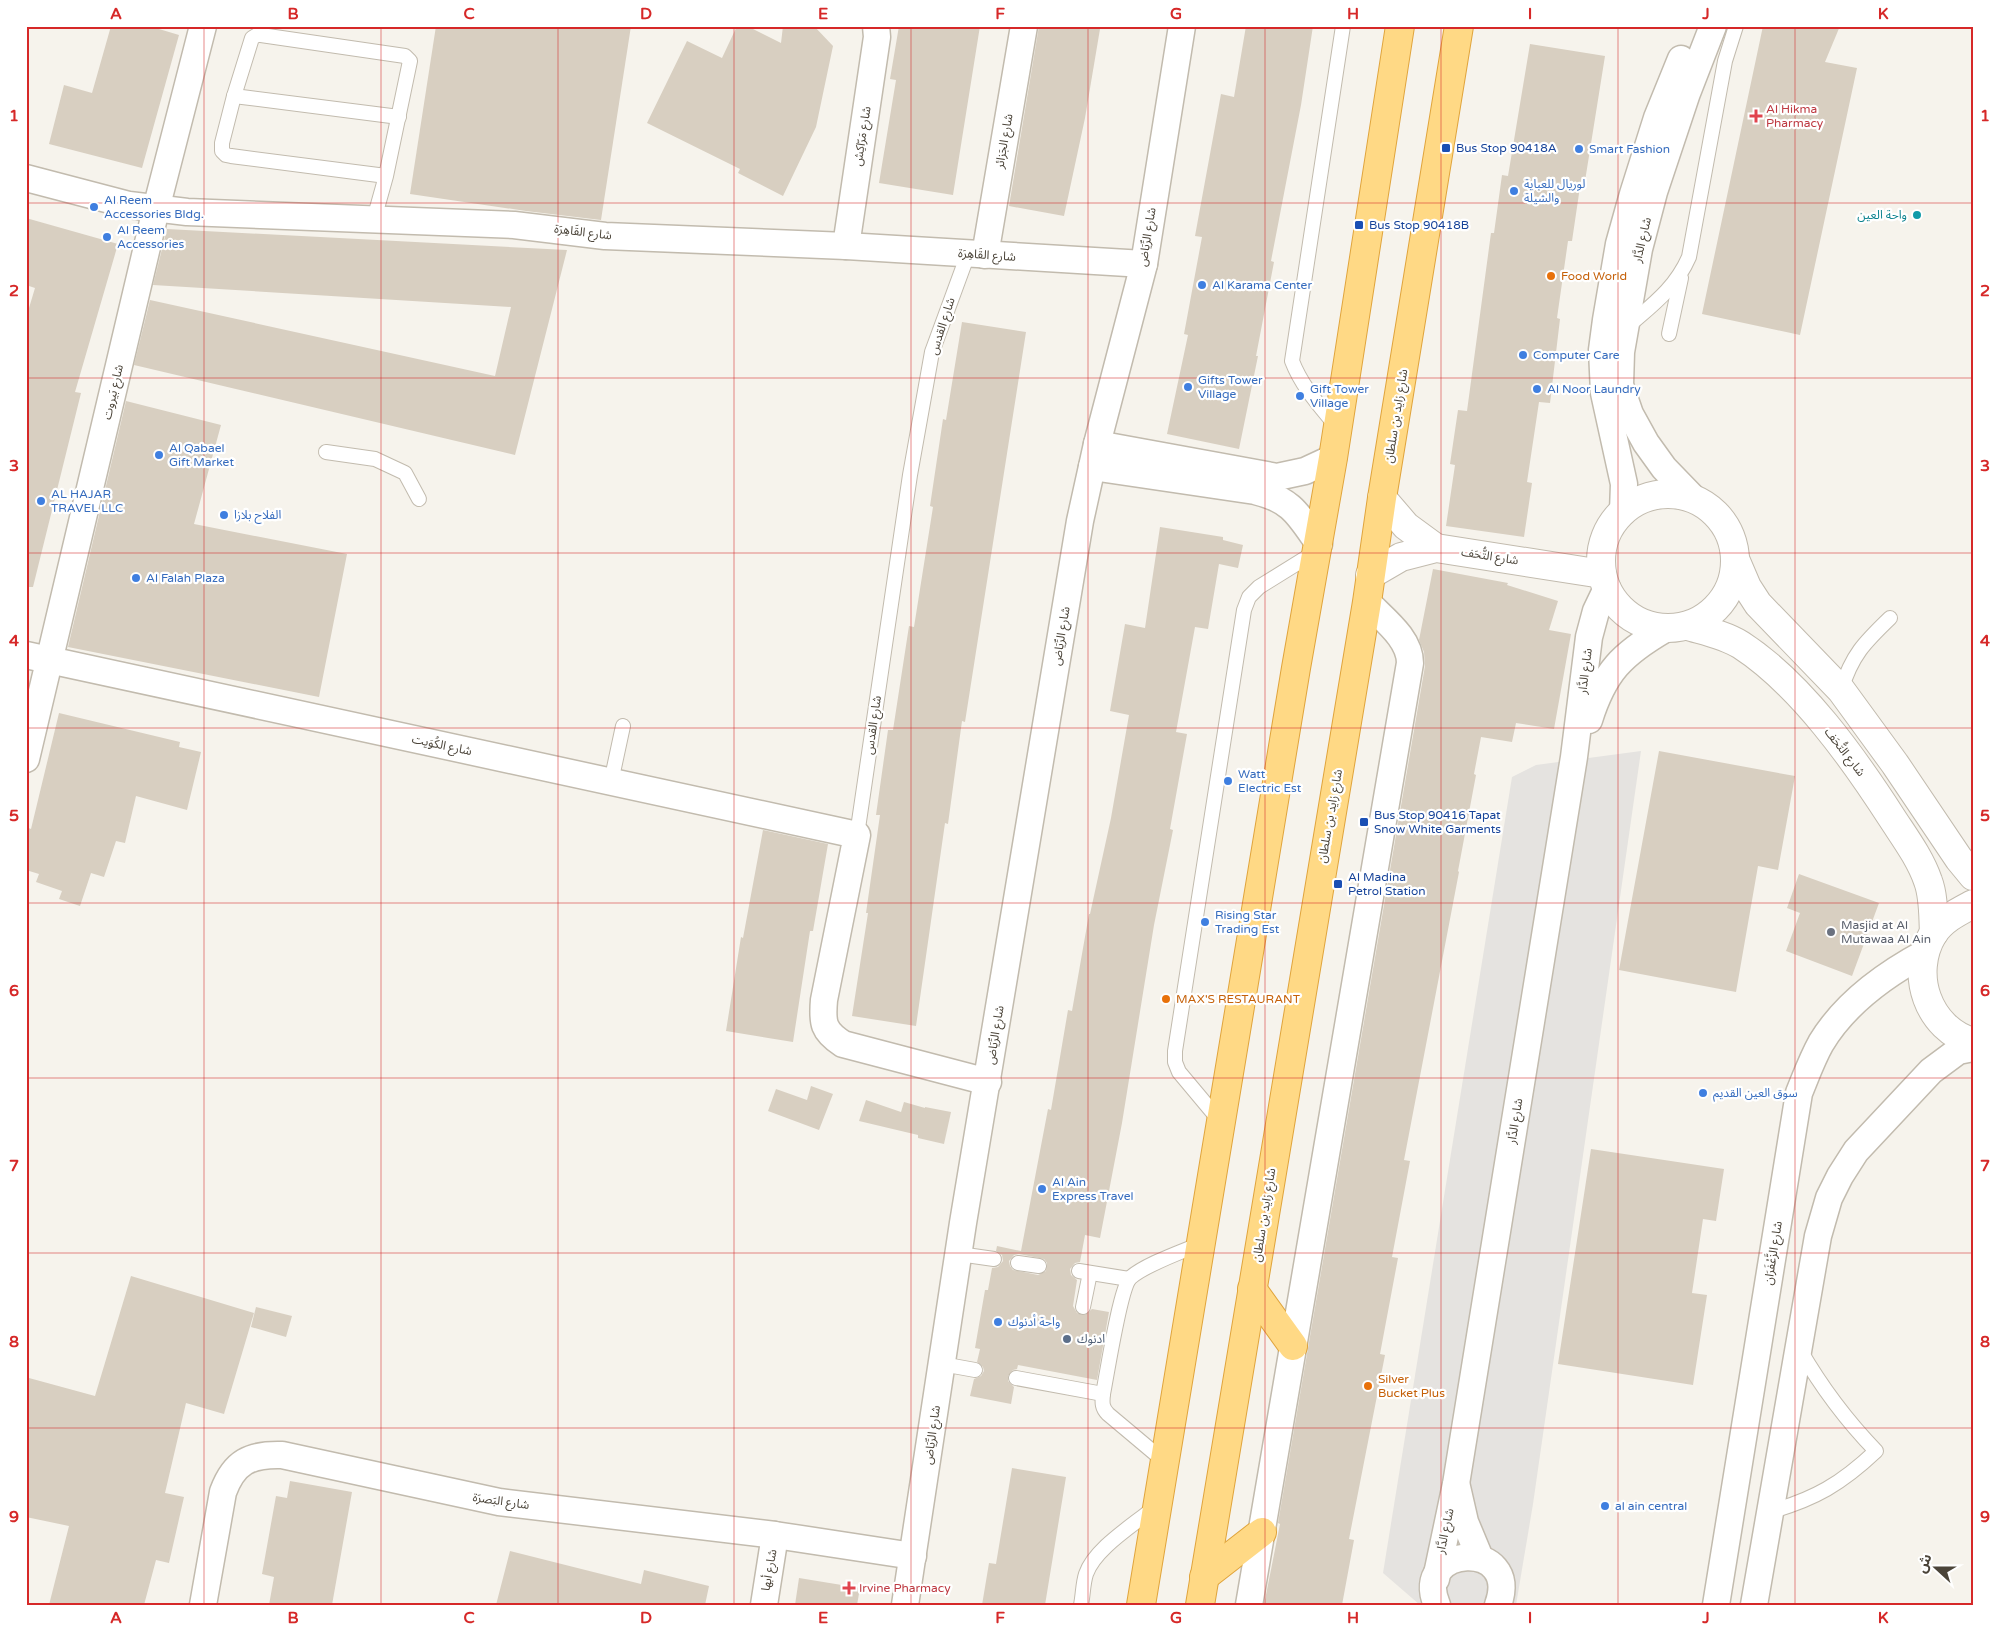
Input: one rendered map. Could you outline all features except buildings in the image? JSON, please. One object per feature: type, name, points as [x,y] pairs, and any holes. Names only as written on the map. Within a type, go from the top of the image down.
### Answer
[{"type":"highway","points":[[1141,1605],[1200,1244],[1334,458],[1400,26]]},
{"type":"highway","name":"شارع زايد بن سلطان","points":[[1200,1605],[1367,602],[1382,498],[1459,26]]},
{"type":"highway","points":[[1252,1289],[1293,1346]]},
{"type":"highway","points":[[1204,1577],[1262,1532]]},
{"type":"street","name":"شارع بَيروت","points":[[26,759],[38,658],[203,26]]},
{"type":"street","name":"شارع مَرّاكِش","points":[[846,246],[877,37],[876,26]]},
{"type":"street","name":"شارع الجَزائر","points":[[976,255],[1024,26]]},
{"type":"street","name":"شارع الرِّيَاض","points":[[904,1605],[959,1254],[1080,521],[1144,264],[1182,26]]},
{"type":"street","name":"شارع الدَّار","points":[[1694,499],[1664,468],[1646,443],[1630,414],[1620,385],[1621,352],[1639,249],[1654,192],[1687,93],[1712,32]]},
{"type":"street","name":"شارع الدَّار","points":[[1623,512],[1624,484],[1604,393],[1602,350],[1620,244],[1633,194],[1657,118],[1712,32]]},
{"type":"street","name":"شارع القَاهِرَة","points":[[26,178],[129,205],[156,209],[520,225],[606,236],[846,246],[1144,264]]},
{"type":"street","points":[[1095,456],[1277,477],[1305,471],[1334,458]]},
{"type":"street","points":[[1095,456],[1271,495],[1285,501],[1296,511],[1318,547]]},
{"type":"street","points":[[1735,559],[1732,580],[1723,600],[1707,616],[1676,627],[1650,626],[1636,621],[1619,607],[1604,581],[1601,557],[1604,540],[1612,525],[1623,512],[1638,501],[1657,496],[1676,495],[1694,499],[1710,509],[1723,523],[1731,540],[1735,559],[1747,587],[1758,604],[1841,690],[1896,764],[1959,860],[1973,876]]},
{"type":"street","name":"شارع التُّحَف","points":[[1382,498],[1406,526],[1436,548],[1604,581]]},
{"type":"street","name":"شارع التُّحَف","points":[[1370,575],[1401,557],[1436,548]]},
{"type":"street","name":"شارع الدَّار","points":[[1437,1605],[1434,1588],[1456,1484],[1574,757],[1589,637],[1604,581]]},
{"type":"street","points":[[1249,1605],[1410,663],[1407,647],[1367,602]]},
{"type":"street","name":"شارع التُّحَف","points":[[1676,627],[1721,636],[1739,644],[1759,658],[1795,692],[1844,748],[1918,859],[1928,880],[1932,897],[1929,943],[1922,973],[1925,994],[1934,1012],[1947,1028],[1973,1042]]},
{"type":"street","name":"شارع الدَّار","points":[[1574,757],[1583,740],[1596,695],[1608,675],[1620,660],[1633,649],[1676,627]]},
{"type":"street","name":"شارع الكُوَيت","points":[[38,658],[857,835]]},
{"type":"street","name":"شارع القدس","points":[[857,835],[824,1000],[822,1016],[824,1027],[833,1038],[843,1044],[988,1082]]},
{"type":"street","points":[[1929,943],[1950,915],[1973,904]]},
{"type":"street","name":"شارع الزَّعْفَرَان","points":[[1716,1605],[1799,1093],[1821,1043],[1845,1010],[1874,984],[1929,943]]},
{"type":"street","points":[[1754,1605],[1818,1236],[1829,1198],[1856,1151],[1870,1134],[1931,1072],[1958,1051],[1973,1048]]},
{"type":"street","name":"شارع البَصرَة","points":[[203,1605],[223,1492],[228,1479],[243,1462],[253,1457],[269,1455],[282,1455],[499,1502],[775,1535],[913,1556]]},
{"type":"street","name":"شارع الدَّار","points":[[1456,1484],[1466,1522],[1480,1558]]},
{"type":"street","name":"شارع أبها","points":[[764,1605],[775,1535]]},
{"type":"street","points":[[1436,1578],[1441,1569],[1459,1557],[1470,1556],[1480,1558],[1490,1564],[1498,1573],[1502,1593],[1498,1605]]},
{"type":"lane","points":[[1338,428],[1307,391],[1292,361],[1344,26]]},
{"type":"lane","points":[[1669,334],[1682,274],[1693,240],[1725,61],[1712,32],[1736,26]]},
{"type":"lane","points":[[374,219],[386,176],[399,117],[409,59],[405,56],[262,35],[252,38],[234,96],[222,143],[222,151],[226,155],[386,176]]},
{"type":"lane","points":[[234,96],[399,117]]},
{"type":"lane","name":"شارع القدس","points":[[857,835],[910,475],[932,352],[976,255]]},
{"type":"lane","points":[[1624,329],[1670,290],[1682,274]]},
{"type":"lane","points":[[326,452],[376,459],[405,473],[419,499]]},
{"type":"lane","points":[[1221,1122],[1179,1072],[1175,1062],[1175,1051],[1244,610],[1249,597],[1259,587],[1318,547]]},
{"type":"lane","points":[[1841,690],[1848,668],[1856,653],[1890,618]]},
{"type":"lane","points":[[611,782],[623,726]]},
{"type":"lane","points":[[1164,1461],[1108,1414],[1102,1402],[1103,1394],[1122,1295],[1129,1279],[1140,1271],[1200,1244]]},
{"type":"lane","points":[[959,1254],[994,1259]]},
{"type":"lane","points":[[1018,1263],[1039,1266]]},
{"type":"lane","points":[[1083,1307],[1084,1272],[1129,1279]]},
{"type":"lane","points":[[1769,1512],[1799,1503],[1827,1490],[1853,1473],[1876,1451],[1833,1402],[1815,1376],[1799,1347]]},
{"type":"lane","points":[[942,1364],[975,1370]]},
{"type":"lane","points":[[1016,1378],[1069,1381],[1103,1394]]},
{"type":"lane","points":[[1081,1605],[1086,1575],[1092,1561],[1102,1550],[1158,1505]]},
{"type":"shaded area","points":[[1641,751],[1533,1504],[1516,1605],[1420,1605],[1383,1573],[1512,777],[1536,765]]},
{"type":"place","name":"Al Hikma Pharmacy","points":[[1756,116]]},
{"type":"place","name":"Bus Stop 90418A","points":[[1446,148]]},
{"type":"place","name":"Smart Fashion","points":[[1579,149]]},
{"type":"place","name":"لوريال للعباية والشيلة","points":[[1514,191]]},
{"type":"place","name":"Al Reem Accessories Bldg.","points":[[94,207]]},
{"type":"place","name":"واحة العين","points":[[1917,215]]},
{"type":"place","name":"Bus Stop 90418B","points":[[1359,225]]},
{"type":"place","name":"Al Reem Accessories","points":[[107,237]]},
{"type":"place","name":"Food World","points":[[1551,276]]},
{"type":"place","name":"Al Karama Center","points":[[1202,285]]},
{"type":"place","name":"Computer Care","points":[[1523,355]]},
{"type":"place","name":"Gifts Tower Village","points":[[1188,387]]},
{"type":"place","name":"Al Noor Laundry","points":[[1537,389]]},
{"type":"place","name":"Gift Tower Village","points":[[1300,396]]},
{"type":"place","name":"Al Qabael Gift Market","points":[[159,455]]},
{"type":"place","name":"AL HAJAR TRAVEL LLC","points":[[41,501]]},
{"type":"place","name":"الفلاح بلازا","points":[[224,515]]},
{"type":"place","name":"Al Falah Plaza","points":[[136,578]]},
{"type":"place","name":"Watt Electric Est","points":[[1228,781]]},
{"type":"place","name":"Bus Stop 90416 Tapat Snow White Garments","points":[[1364,822]]},
{"type":"place","name":"Al Madina Petrol Station","points":[[1338,884]]},
{"type":"place","name":"Rising Star Trading Est","points":[[1205,922]]},
{"type":"place","name":"Masjid at Al Mutawaa Al Ain","points":[[1831,932]]},
{"type":"place","name":"MAX'S RESTAURANT","points":[[1166,999]]},
{"type":"place","name":"سوق العين القديم","points":[[1703,1093]]},
{"type":"place","name":"Al Ain Express Travel","points":[[1042,1189]]},
{"type":"place","name":"واحة أدنوك","points":[[998,1322]]},
{"type":"place","name":"ادنوك","points":[[1067,1339]]},
{"type":"place","name":"Silver Bucket Plus","points":[[1368,1386]]},
{"type":"place","name":"al ain central","points":[[1605,1506]]},
{"type":"place","name":"Irvine Pharmacy","points":[[849,1588]]}]
